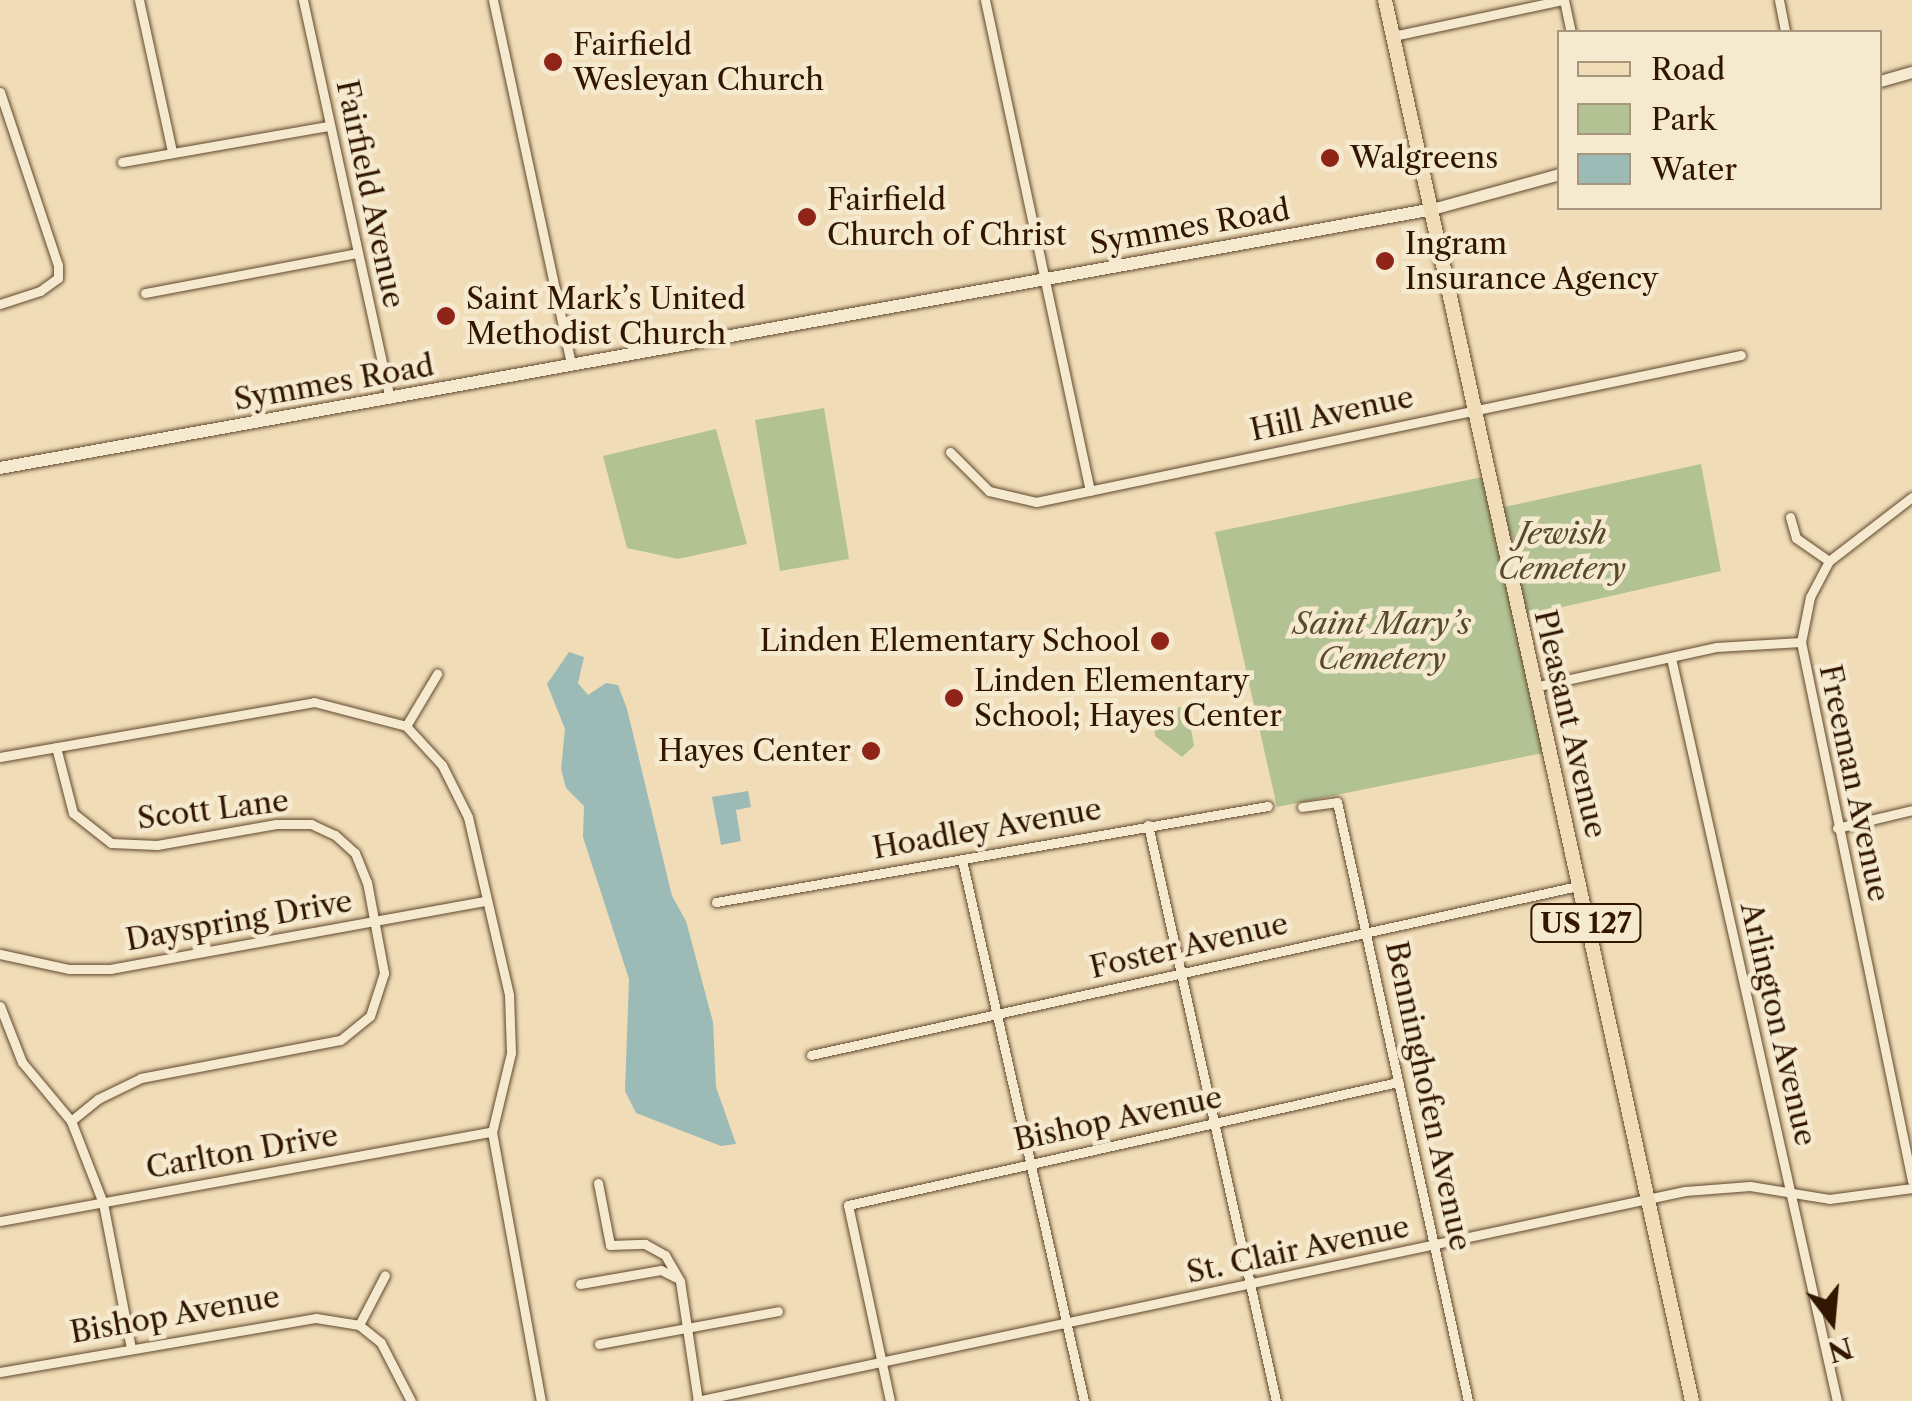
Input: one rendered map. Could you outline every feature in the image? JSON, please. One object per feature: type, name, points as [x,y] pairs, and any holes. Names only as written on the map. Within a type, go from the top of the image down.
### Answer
[{"type":"main road","name":"Pleasant Avenue","points":[[1385,0],[1471,410],[1692,1401]]},
{"type":"main road","name":"Symmes Road","points":[[0,468],[1428,210]]},
{"type":"street","points":[[139,0],[172,152]]},
{"type":"street","name":"Fairfield Avenue","points":[[303,0],[390,399]]},
{"type":"street","points":[[492,0],[571,364]]},
{"type":"street","points":[[985,0],[1090,491]]},
{"type":"street","points":[[1392,36],[1563,0],[1570,30]]},
{"type":"street","points":[[1779,0],[1785,30]]},
{"type":"street","points":[[1882,80],[1912,72]]},
{"type":"street","points":[[0,92],[58,265],[58,278],[40,292],[0,304]]},
{"type":"street","points":[[122,162],[328,126]]},
{"type":"street","name":"Symmes Road","points":[[1428,210],[1557,175]]},
{"type":"street","points":[[146,293],[357,253]]},
{"type":"street","name":"Hill Avenue","points":[[950,452],[1002,498],[1036,502],[1740,355]]},
{"type":"street","name":"Freeman Avenue","points":[[1912,497],[1829,561],[1810,598],[1801,642],[1912,1184]]},
{"type":"street","points":[[1790,517],[1796,538],[1829,561]]},
{"type":"street","points":[[1534,687],[1767,640],[1801,642]]},
{"type":"street","name":"Arlington Avenue","points":[[1670,658],[1837,1401]]},
{"type":"street","points":[[406,726],[437,674]]},
{"type":"street","points":[[0,757],[314,702],[406,726],[456,789],[486,901],[513,1027],[492,1132],[540,1401]]},
{"type":"street","name":"Scott Lane","points":[[56,748],[73,813],[111,844],[157,845],[276,824],[311,824],[335,835],[355,852],[374,923],[382,990],[360,1028],[326,1045],[140,1078],[72,1121]]},
{"type":"street","name":"Benninghofen Avenue","points":[[1302,807],[1336,802],[1468,1401]]},
{"type":"street","name":"Hoadley Avenue","points":[[716,902],[1268,806]]},
{"type":"street","points":[[1837,828],[1912,810]]},
{"type":"street","points":[[1148,825],[1276,1401]]},
{"type":"street","points":[[962,860],[1084,1401]]},
{"type":"street","name":"Foster Avenue","points":[[811,1055],[1578,886]]},
{"type":"street","name":"Dayspring Drive","points":[[0,954],[100,970],[486,901]]},
{"type":"street","points":[[0,1006],[22,1062],[72,1121],[104,1203],[131,1348]]},
{"type":"street","name":"Bishop Avenue","points":[[883,1366],[848,1205],[1398,1082]]},
{"type":"street","name":"Carlton Drive","points":[[0,1221],[492,1132]]},
{"type":"street","points":[[598,1183],[610,1245],[645,1244],[665,1256],[680,1281],[698,1401]]},
{"type":"street","name":"St. Clair Avenue","points":[[698,1401],[740,1398],[1725,1186],[1790,1190],[1829,1198],[1912,1184]]},
{"type":"street","points":[[580,1284],[661,1270],[680,1281]]},
{"type":"street","points":[[385,1275],[360,1325],[393,1362],[411,1401]]},
{"type":"street","points":[[598,1344],[778,1312]]},
{"type":"street","name":"Bishop Avenue","points":[[0,1372],[292,1319],[360,1325]]},
{"type":"street","points":[[883,1366],[890,1401]]},
{"type":"green space","points":[[824,408],[849,559],[780,571],[755,420]]},
{"type":"green space","points":[[716,429],[747,544],[678,559],[627,548],[603,456]]},
{"type":"green space","name":"Saint Mary’s Cemetery","points":[[1701,464],[1721,571],[1519,617],[1548,752],[1277,807],[1215,532],[1487,476],[1495,509]]},
{"type":"green space","points":[[1187,706],[1194,746],[1182,757],[1155,736],[1154,726],[1161,724],[1158,711]]},
{"type":"water","points":[[569,652],[584,657],[578,683],[588,695],[606,683],[618,685],[627,709],[672,896],[686,921],[713,1022],[716,1087],[736,1144],[721,1146],[636,1113],[625,1091],[629,979],[583,837],[584,806],[566,788],[561,769],[565,729],[547,684]]},
{"type":"water","points":[[748,791],[751,807],[736,810],[741,841],[721,845],[712,797]]},
{"type":"place","name":"Fairfield Wesleyan Church","points":[[553,62]]},
{"type":"place","name":"Walgreens","points":[[1330,158]]},
{"type":"place","name":"Fairfield Church of Christ","points":[[807,217]]},
{"type":"place","name":"Ingram Insurance Agency","points":[[1385,261]]},
{"type":"place","name":"Saint Mark’s United Methodist Church","points":[[446,316]]},
{"type":"place","name":"Linden Elementary School","points":[[1160,641]]},
{"type":"place","name":"Linden Elementary School; Hayes Center","points":[[954,698]]},
{"type":"place","name":"Hayes Center","points":[[871,751]]},
{"type":"park label","name":"Jewish Cemetery","points":[[1562,551]]}]
